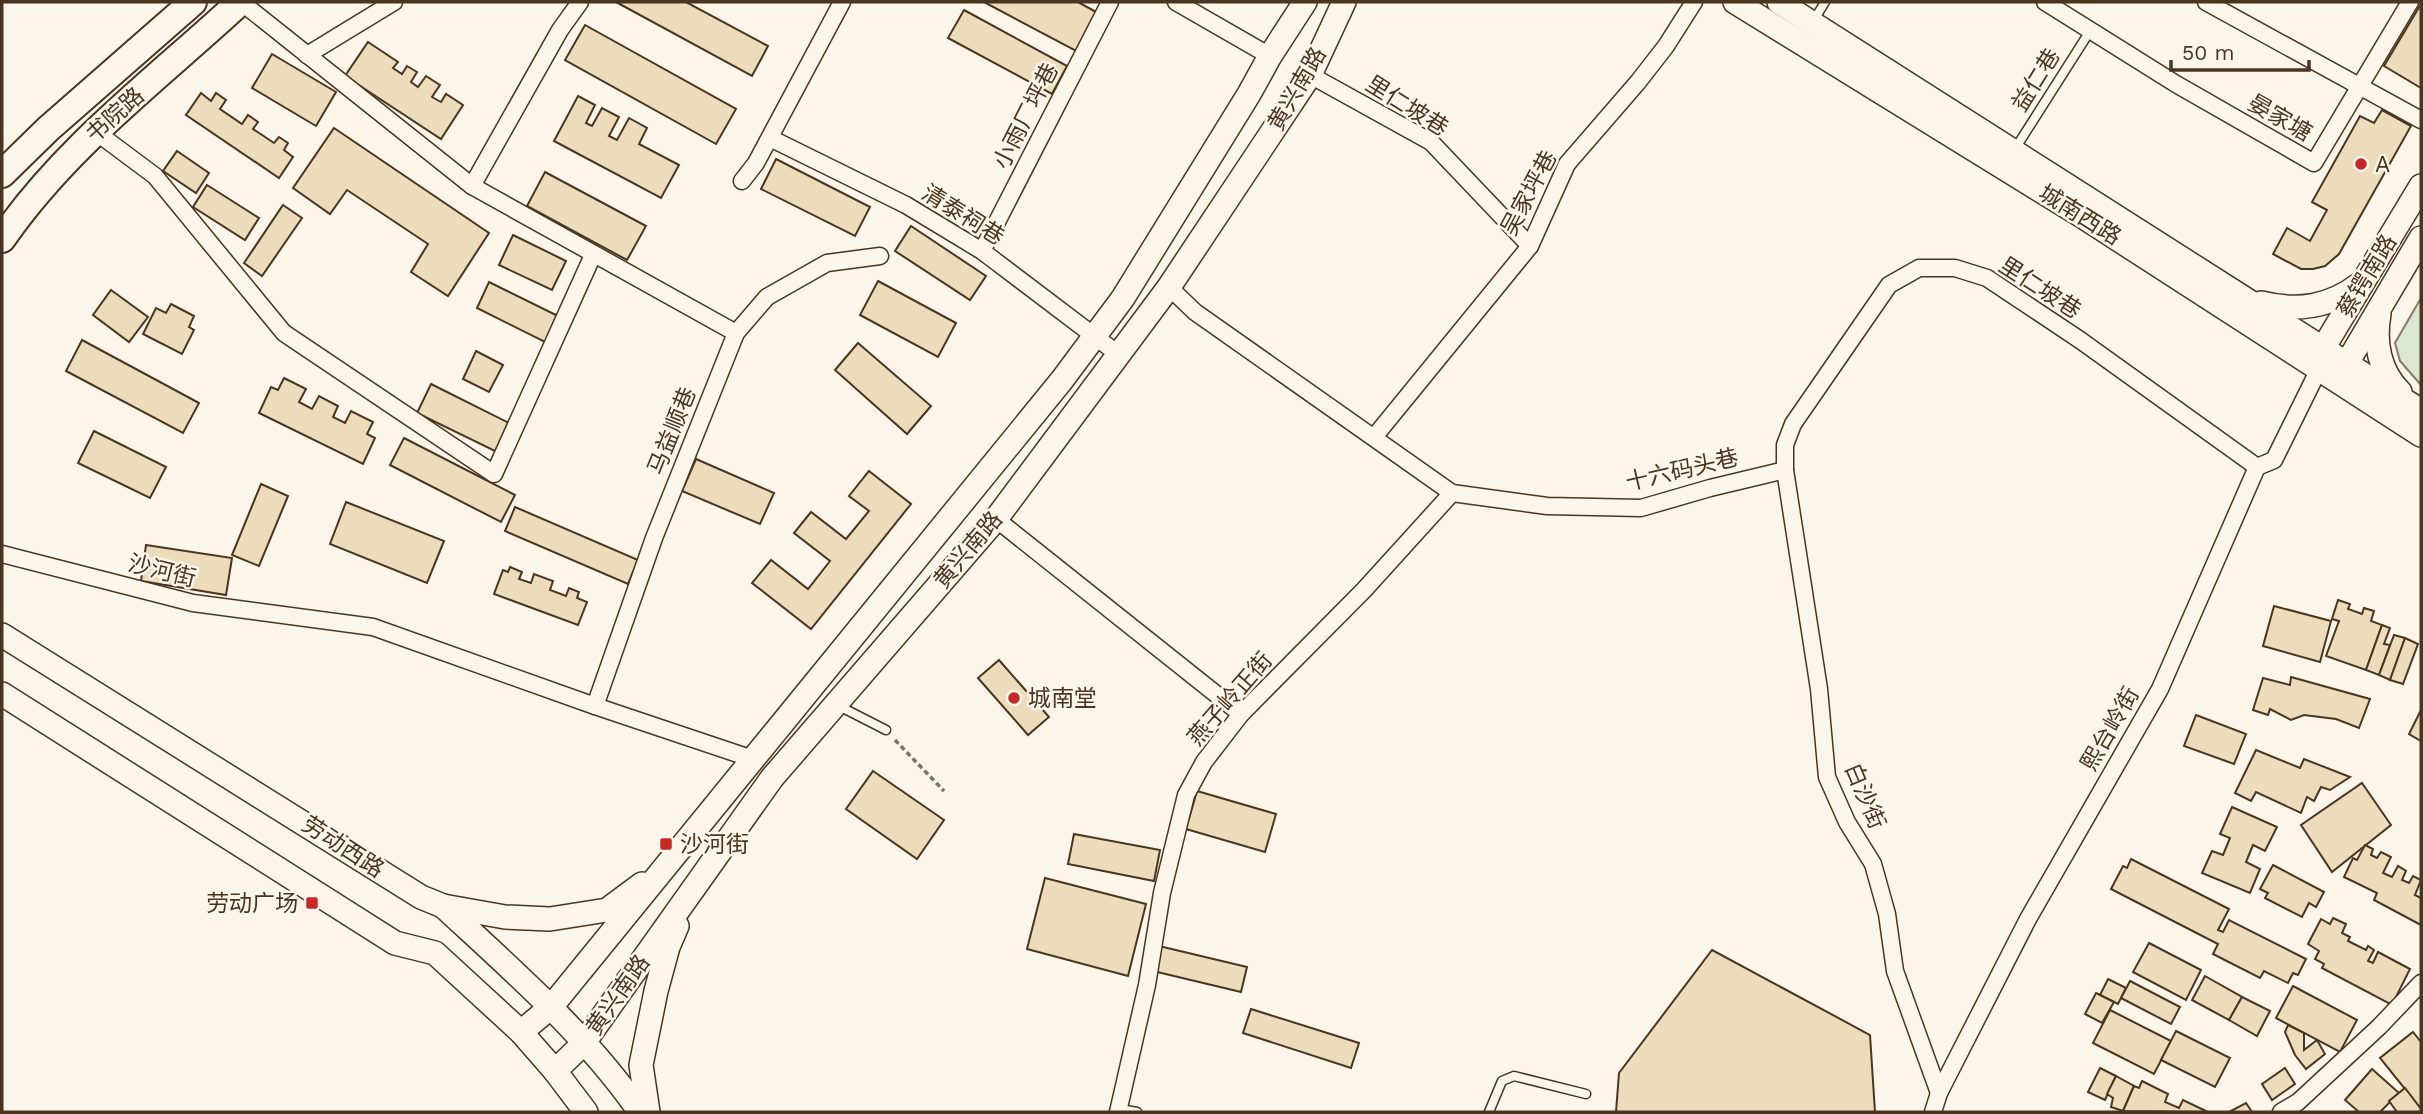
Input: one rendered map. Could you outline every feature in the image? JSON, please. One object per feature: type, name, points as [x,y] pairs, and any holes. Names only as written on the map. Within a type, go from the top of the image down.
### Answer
[{"type":"main road","name":"书院路","points":[[2,174],[48,129],[192,2]]},
{"type":"main road","name":"书院路","points":[[2,239],[51,176],[240,2]]},
{"type":"main road","name":"黄兴南路","points":[[521,1032],[551,1007],[1095,336],[1123,299],[1270,56],[1306,2]]},
{"type":"main road","name":"黄兴南路","points":[[555,1071],[583,1044],[772,778],[996,519],[1169,287],[1310,75],[1344,2]]},
{"type":"main road","name":"城南西路","points":[[1735,2],[2328,365],[2416,407]]},
{"type":"main road","name":"城南西路","points":[[1779,2],[2252,301],[2328,365],[2421,435]]},
{"type":"main road","name":"蔡锷南路","points":[[2328,365],[2365,279],[2421,186]]},
{"type":"main road","name":"蔡锷南路","points":[[2328,365],[2379,311],[2421,239]]},
{"type":"main road","points":[[2252,301],[2281,308],[2305,308],[2327,303],[2347,293],[2365,279]]},
{"type":"main road","points":[[2379,311],[2376,332],[2383,369],[2395,387],[2416,407]]},
{"type":"main road","name":"劳动西路","points":[[2,635],[421,897],[443,906],[551,1007],[622,1086],[640,1112]]},
{"type":"main road","points":[[2,694],[395,943],[435,953],[521,1032],[586,1112]]},
{"type":"main road","points":[[443,906],[505,917],[550,919],[607,910],[672,860]]},
{"type":"main road","points":[[648,1112],[641,1065],[668,947],[693,887]]},
{"type":"street","points":[[240,2],[472,186],[736,333]]},
{"type":"street","points":[[307,55],[394,2]]},
{"type":"street","points":[[472,186],[560,30],[580,2]]},
{"type":"street","points":[[742,181],[770,138],[842,2]]},
{"type":"street","name":"小雨厂坪巷","points":[[982,251],[1110,2]]},
{"type":"street","points":[[1175,2],[1270,56]]},
{"type":"street","name":"吴家坪巷","points":[[1374,436],[1530,246],[1567,164],[1638,82],[1666,46],[1694,2]]},
{"type":"street","name":"晏家塘","points":[[2045,2],[2176,84],[2314,163],[2359,86]]},
{"type":"street","points":[[2206,2],[2421,120]]},
{"type":"street","points":[[2359,86],[2410,2]]},
{"type":"street","name":"里仁坡巷","points":[[1310,75],[1431,142],[1530,246]]},
{"type":"street","points":[[96,132],[155,176],[284,333],[494,474],[593,255]]},
{"type":"street","name":"清泰祠巷","points":[[770,138],[906,205],[982,251],[1118,354]]},
{"type":"street","name":"马益顺巷","points":[[595,706],[654,538],[736,333],[767,297],[827,263],[880,256]]},
{"type":"street","name":"里仁坡巷","points":[[1792,506],[1785,470],[1784,445],[1793,424],[1889,285],[1919,268],[1955,268],[1987,278],[2080,340],[2257,467]]},
{"type":"street","points":[[1169,287],[1195,312],[1452,492]]},
{"type":"street","name":"熙台岭街","points":[[1933,1112],[1939,1093],[2028,919],[2160,689],[2257,467],[2274,460],[2328,365]]},
{"type":"street","name":"十六码头巷","points":[[1452,492],[1547,506],[1641,508],[1785,470]]},
{"type":"street","name":"燕子岭正街","points":[[1119,1110],[1147,985],[1162,893],[1186,795],[1204,762],[1241,714],[1364,590],[1452,492]]},
{"type":"street","name":"白沙街","points":[[1792,506],[1819,689],[1827,777],[1847,822],[1873,864],[1887,914],[1895,971],[1939,1093]]},
{"type":"street","points":[[996,519],[1241,714]]},
{"type":"street","name":"沙河街","points":[[2,554],[193,603],[373,627],[753,759]]},
{"type":"street","points":[[2281,1112],[2298,1102],[2379,1027],[2421,983]]},
{"type":"lane","points":[[1812,22],[1825,2]]},
{"type":"lane","name":"益仁巷","points":[[2014,150],[2090,31]]},
{"type":"lane","points":[[836,704],[886,730]]},
{"type":"lane","points":[[1489,1112],[1502,1081],[1514,1076],[1586,1094]]},
{"type":"lane","points":[[1119,1110],[1137,1112]]},
{"type":"path","points":[[886,730],[944,791]]},
{"type":"green space","points":[[2421,298],[2421,385],[2400,361],[2395,343]]},
{"type":"building","points":[[616,2],[686,2],[768,46],[752,76]]},
{"type":"building","points":[[984,2],[1078,2],[1098,13],[1078,52]]},
{"type":"building","points":[[2421,4],[2421,88],[2384,66]]},
{"type":"building","points":[[964,10],[1067,66],[1052,94],[948,38]]},
{"type":"building","points":[[585,25],[736,109],[716,144],[565,60]]},
{"type":"building","points":[[368,42],[398,62],[393,68],[402,74],[407,66],[417,72],[411,82],[418,87],[426,76],[440,85],[432,97],[441,102],[446,94],[463,105],[441,139],[345,76]]},
{"type":"building","points":[[272,54],[336,92],[316,126],[252,88]]},
{"type":"building","points":[[201,93],[211,101],[216,93],[226,100],[220,109],[242,124],[248,115],[258,122],[253,129],[274,143],[279,137],[288,143],[284,150],[293,157],[279,178],[186,115]]},
{"type":"building","points":[[578,96],[595,105],[586,123],[592,126],[602,108],[619,117],[609,136],[617,140],[629,118],[647,128],[639,144],[679,165],[661,198],[554,141]]},
{"type":"building","name":"A","points":[[2382,110],[2411,126],[2339,254],[2325,266],[2301,269],[2273,254],[2287,228],[2310,241],[2327,210],[2312,202],[2360,116],[2374,123]]},
{"type":"building","points":[[334,128],[489,233],[448,296],[411,272],[428,244],[347,190],[330,214],[293,188]]},
{"type":"building","points":[[177,151],[209,173],[196,193],[163,171]]},
{"type":"building","points":[[776,159],[870,207],[855,236],[761,189]]},
{"type":"building","points":[[545,172],[646,226],[627,260],[527,206]]},
{"type":"building","points":[[207,185],[259,218],[245,240],[193,207]]},
{"type":"building","points":[[283,205],[302,218],[262,276],[244,263]]},
{"type":"building","points":[[911,226],[986,276],[970,300],[895,251]]},
{"type":"building","points":[[513,235],[566,261],[552,290],[499,265]]},
{"type":"building","points":[[878,281],[956,323],[938,357],[860,315]]},
{"type":"building","points":[[489,282],[560,317],[547,343],[477,308]]},
{"type":"building","points":[[111,290],[148,317],[129,342],[93,315]]},
{"type":"building","points":[[171,304],[194,316],[189,327],[194,330],[182,354],[143,334],[156,308],[166,313]]},
{"type":"building","points":[[82,340],[199,403],[183,433],[66,371]]},
{"type":"building","points":[[858,343],[931,406],[907,434],[835,370]]},
{"type":"building","points":[[476,351],[503,365],[489,392],[463,379]]},
{"type":"building","points":[[284,378],[306,389],[299,402],[312,409],[319,396],[338,406],[333,417],[345,423],[351,411],[373,422],[367,434],[375,438],[363,464],[259,413],[271,387],[278,390]]},
{"type":"building","points":[[431,384],[513,425],[499,453],[417,413]]},
{"type":"building","points":[[94,431],[166,467],[150,498],[78,463]]},
{"type":"building","points":[[404,438],[515,495],[501,522],[390,465]]},
{"type":"building","points":[[696,459],[774,493],[760,524],[682,491]]},
{"type":"building","points":[[869,471],[911,504],[811,629],[752,583],[771,560],[808,589],[830,561],[794,533],[811,512],[846,539],[869,511],[849,496]]},
{"type":"building","points":[[261,484],[288,496],[259,566],[232,555]]},
{"type":"building","points":[[346,502],[444,541],[427,583],[330,544]]},
{"type":"building","points":[[515,507],[638,560],[628,584],[505,531]]},
{"type":"building","points":[[146,545],[232,558],[226,595],[141,581]]},
{"type":"building","points":[[510,567],[522,572],[519,579],[531,583],[534,574],[553,581],[550,590],[566,596],[569,588],[579,592],[577,598],[587,602],[578,625],[494,594],[503,570],[508,572]]},
{"type":"building","points":[[2338,600],[2350,604],[2348,609],[2362,614],[2364,608],[2374,611],[2371,621],[2382,625],[2366,670],[2326,656],[2339,621],[2332,619]]},
{"type":"building","points":[[2274,606],[2331,621],[2320,662],[2263,646]]},
{"type":"building","points":[[2382,625],[2390,628],[2384,644],[2390,645],[2379,675],[2366,670]]},
{"type":"building","points":[[2394,635],[2405,638],[2390,680],[2379,675]]},
{"type":"building","points":[[2405,638],[2418,644],[2403,684],[2390,680]]},
{"type":"building","name":"城南堂","points":[[999,660],[1049,717],[1028,735],[978,678]]},
{"type":"building","points":[[2291,677],[2370,699],[2359,728],[2336,719],[2304,715],[2291,720],[2270,709],[2268,715],[2253,710],[2263,678],[2290,685]]},
{"type":"building","points":[[2421,710],[2421,741],[2409,734]]},
{"type":"building","points":[[2196,715],[2246,734],[2234,764],[2184,746]]},
{"type":"building","points":[[2256,750],[2300,768],[2304,759],[2350,777],[2330,790],[2321,787],[2314,801],[2307,797],[2301,813],[2256,792],[2251,801],[2235,793]]},
{"type":"building","points":[[873,771],[944,820],[917,859],[846,809]]},
{"type":"building","points":[[2362,783],[2391,825],[2332,872],[2301,825]]},
{"type":"building","points":[[1197,791],[1276,814],[1265,852],[1186,829]]},
{"type":"building","points":[[2232,807],[2277,827],[2265,851],[2253,845],[2246,862],[2260,869],[2250,893],[2202,873],[2212,851],[2223,855],[2230,838],[2220,834]]},
{"type":"building","points":[[1074,834],[1160,850],[1154,881],[1068,864]]},
{"type":"building","points":[[2365,845],[2373,849],[2371,855],[2377,858],[2381,852],[2391,857],[2383,873],[2392,877],[2398,866],[2406,871],[2402,880],[2409,883],[2413,876],[2421,880],[2415,895],[2421,898],[2421,925],[2374,900],[2377,893],[2344,877],[2353,858],[2357,860]]},
{"type":"building","points":[[2131,859],[2229,909],[2218,930],[2223,932],[2229,920],[2306,959],[2298,975],[2293,973],[2288,983],[2264,971],[2260,978],[2213,954],[2218,944],[2111,889],[2123,866],[2127,868]]},
{"type":"building","points":[[2273,865],[2324,892],[2316,907],[2309,903],[2302,917],[2265,898],[2268,893],[2260,889]]},
{"type":"building","points":[[1045,878],[1146,904],[1128,976],[1027,949]]},
{"type":"building","points":[[2333,918],[2346,924],[2342,933],[2350,937],[2348,941],[2366,950],[2368,946],[2374,950],[2368,961],[2373,963],[2378,952],[2410,969],[2392,1005],[2322,968],[2324,964],[2315,959],[2319,951],[2308,944],[2321,919],[2330,924]]},
{"type":"building","points":[[2149,943],[2201,970],[2186,1000],[2133,972]]},
{"type":"building","points":[[1159,946],[1247,967],[1241,992],[1153,971]]},
{"type":"building","points":[[1712,950],[1870,1035],[1875,1112],[1616,1112],[1619,1073]]},
{"type":"building","points":[[2205,976],[2242,997],[2229,1020],[2192,1000]]},
{"type":"building","points":[[2108,979],[2126,988],[2118,1004],[2100,995]]},
{"type":"building","points":[[2130,981],[2180,1007],[2171,1024],[2121,998]]},
{"type":"building","points":[[2293,986],[2357,1020],[2340,1052],[2276,1018]]},
{"type":"building","points":[[2096,993],[2114,1002],[2102,1023],[2085,1014]]},
{"type":"building","points":[[2242,997],[2270,1011],[2257,1036],[2229,1020]]},
{"type":"building","points":[[1251,1009],[1359,1043],[1351,1068],[1243,1033]]},
{"type":"building","points":[[2110,1010],[2171,1041],[2154,1074],[2093,1043]]},
{"type":"building","points":[[2288,1025],[2304,1033],[2304,1050],[2317,1040],[2325,1054],[2306,1069],[2295,1055],[2285,1032]]},
{"type":"building","points":[[2176,1031],[2230,1058],[2215,1087],[2161,1060]]},
{"type":"building","points":[[2413,1032],[2421,1042],[2421,1109],[2380,1058]]},
{"type":"building","points":[[2100,1068],[2116,1076],[2105,1100],[2088,1092]]},
{"type":"building","points":[[2285,1068],[2295,1084],[2272,1100],[2262,1084]]},
{"type":"building","points":[[2372,1069],[2399,1093],[2380,1112],[2359,1112],[2345,1100]]},
{"type":"building","points":[[2116,1076],[2134,1086],[2123,1111],[2111,1107],[2113,1098],[2107,1094]]},
{"type":"building","points":[[2142,1081],[2168,1094],[2165,1102],[2179,1108],[2183,1100],[2208,1112],[2123,1111],[2134,1086],[2139,1088]]},
{"type":"building","points":[[2405,1088],[2421,1112],[2397,1112],[2389,1101]]},
{"type":"building","points":[[2246,1103],[2252,1112],[2229,1112]]},
{"type":"place","name":"A","points":[[2361,164]]},
{"type":"place","name":"城南堂","points":[[1014,698]]},
{"type":"place","name":"沙河街","points":[[666,844]]},
{"type":"place","name":"劳动广场","points":[[312,903]]}]
